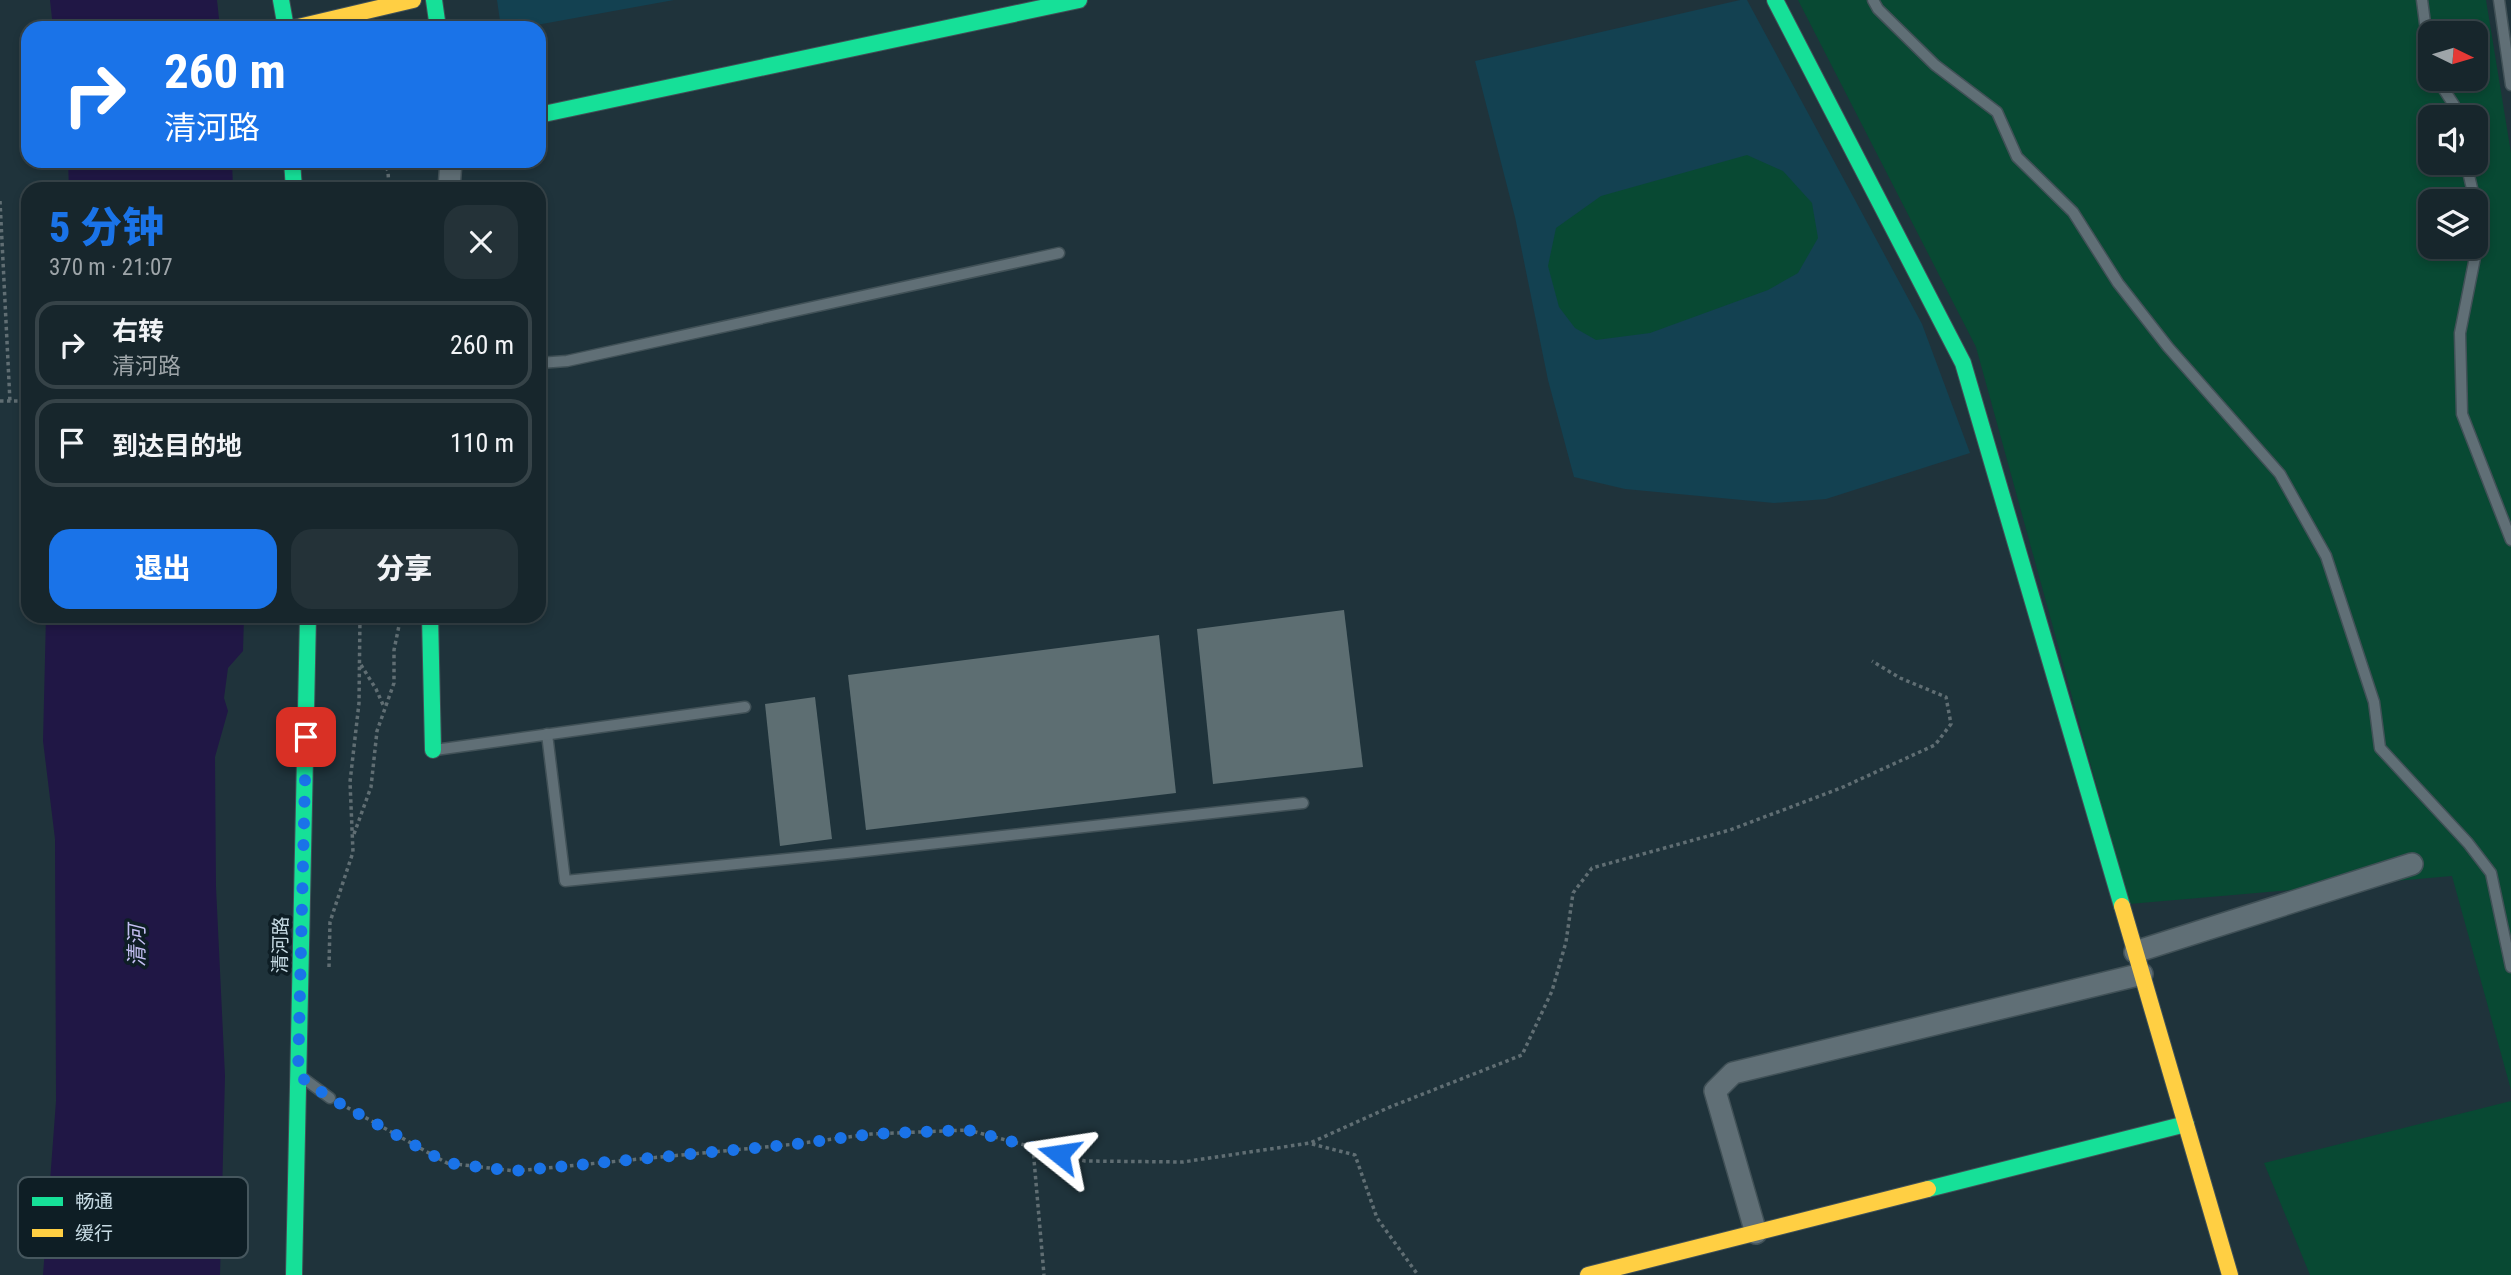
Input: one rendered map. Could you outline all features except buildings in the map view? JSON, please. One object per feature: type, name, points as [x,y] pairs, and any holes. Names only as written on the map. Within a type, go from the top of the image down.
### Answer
[{"type":"street","points":[[281,0],[285,21]]},
{"type":"street","points":[[324,21],[413,0]]},
{"type":"street","points":[[434,0],[437,21]]},
{"type":"street","points":[[546,114],[1079,0]]},
{"type":"street","points":[[1775,0],[1963,363],[2230,1275]]},
{"type":"street","name":"清河路","points":[[294,1275],[308,623]]},
{"type":"street","points":[[430,623],[433,750]]},
{"type":"street","points":[[2135,952],[2412,864]]},
{"type":"street","points":[[1756,1233],[1715,1091],[1733,1073],[2142,974]]},
{"type":"street","points":[[1588,1275],[2186,1124]]},
{"type":"lane","points":[[1874,0],[1878,9],[1935,65],[1997,112],[2017,157],[2073,212],[2118,283],[2151,326],[2193,378],[2280,474],[2326,555],[2374,702],[2380,748],[2468,843],[2491,873],[2511,967]]},
{"type":"lane","points":[[2422,0],[2425,21]]},
{"type":"lane","points":[[2498,0],[2511,85]]},
{"type":"lane","points":[[546,362],[567,361],[1059,253]]},
{"type":"lane","points":[[2475,259],[2460,334],[2462,414],[2511,540]]},
{"type":"lane","points":[[433,750],[745,707]]},
{"type":"lane","points":[[547,734],[565,881],[861,852],[1303,803]]},
{"type":"lane","points":[[298,1075],[330,1098]]},
{"type":"path","points":[[0,201],[10,402]]},
{"type":"path","points":[[0,401],[21,401]]},
{"type":"path","points":[[330,967],[330,922],[353,852],[350,782],[359,703],[360,623]]},
{"type":"path","points":[[352,838],[371,787],[376,731],[394,683],[394,650],[400,623]]},
{"type":"path","points":[[330,1098],[447,1163],[514,1171],[796,1144],[871,1134],[968,1130],[1085,1161],[1183,1162],[1310,1143],[1390,1107],[1522,1055],[1552,991],[1566,942],[1573,893],[1592,867],[1730,830],[1842,788],[1935,745],[1951,724],[1945,696],[1900,678],[1872,662]]},
{"type":"path","points":[[359,663],[384,709]]},
{"type":"path","points":[[1310,1143],[1355,1154],[1377,1219],[1418,1275]]},
{"type":"path","points":[[1032,1147],[1044,1275]]},
{"type":"shaded area","points":[[497,0],[674,0],[546,23],[546,21],[500,21]]},
{"type":"shaded area","points":[[1747,0],[1922,324],[1970,453],[1826,499],[1774,503],[1625,489],[1574,477],[1548,380],[1515,217],[1475,61]]},
{"type":"green space","points":[[1798,0],[2486,0],[2511,153],[2511,1090],[2452,876],[2129,904],[1976,347]]},
{"type":"green space","points":[[1747,155],[1783,171],[1812,203],[1818,238],[1798,273],[1768,290],[1650,333],[1596,340],[1575,328],[1559,307],[1548,266],[1556,228],[1601,196]]},
{"type":"green space","points":[[2511,1101],[2511,1275],[2310,1275],[2264,1163]]},
{"type":"water","points":[[50,0],[217,0],[219,21],[52,21]]},
{"type":"water","points":[[68,168],[232,168],[233,182],[69,182]]},
{"type":"water","name":"清河","points":[[46,623],[244,623],[243,651],[228,668],[224,698],[228,711],[215,757],[216,887],[225,1076],[222,1177],[50,1177],[56,1101],[55,839],[43,741]]},
{"type":"water","points":[[44,1258],[220,1258],[220,1275],[43,1275]]},
{"type":"traffic: fast","points":[[281,0],[285,21]]},
{"type":"traffic: fast","points":[[434,0],[437,21]]},
{"type":"traffic: fast","points":[[546,114],[1079,0]]},
{"type":"traffic: fast","points":[[1775,0],[1963,363],[2122,906]]},
{"type":"traffic: fast","points":[[292,168],[294,182]]},
{"type":"traffic: fast","points":[[294,1275],[308,623]]},
{"type":"traffic: fast","points":[[430,623],[433,750]]},
{"type":"traffic: fast","points":[[1928,1189],[2186,1124]]},
{"type":"traffic: slow","points":[[324,21],[413,0]]},
{"type":"traffic: slow","points":[[2122,906],[2230,1275]]},
{"type":"traffic: slow","points":[[1588,1275],[1928,1189]]},
{"type":"route","points":[[306,737],[298,1075],[330,1098],[447,1163],[514,1171],[796,1144],[871,1134],[968,1130],[1059,1154]]}]
